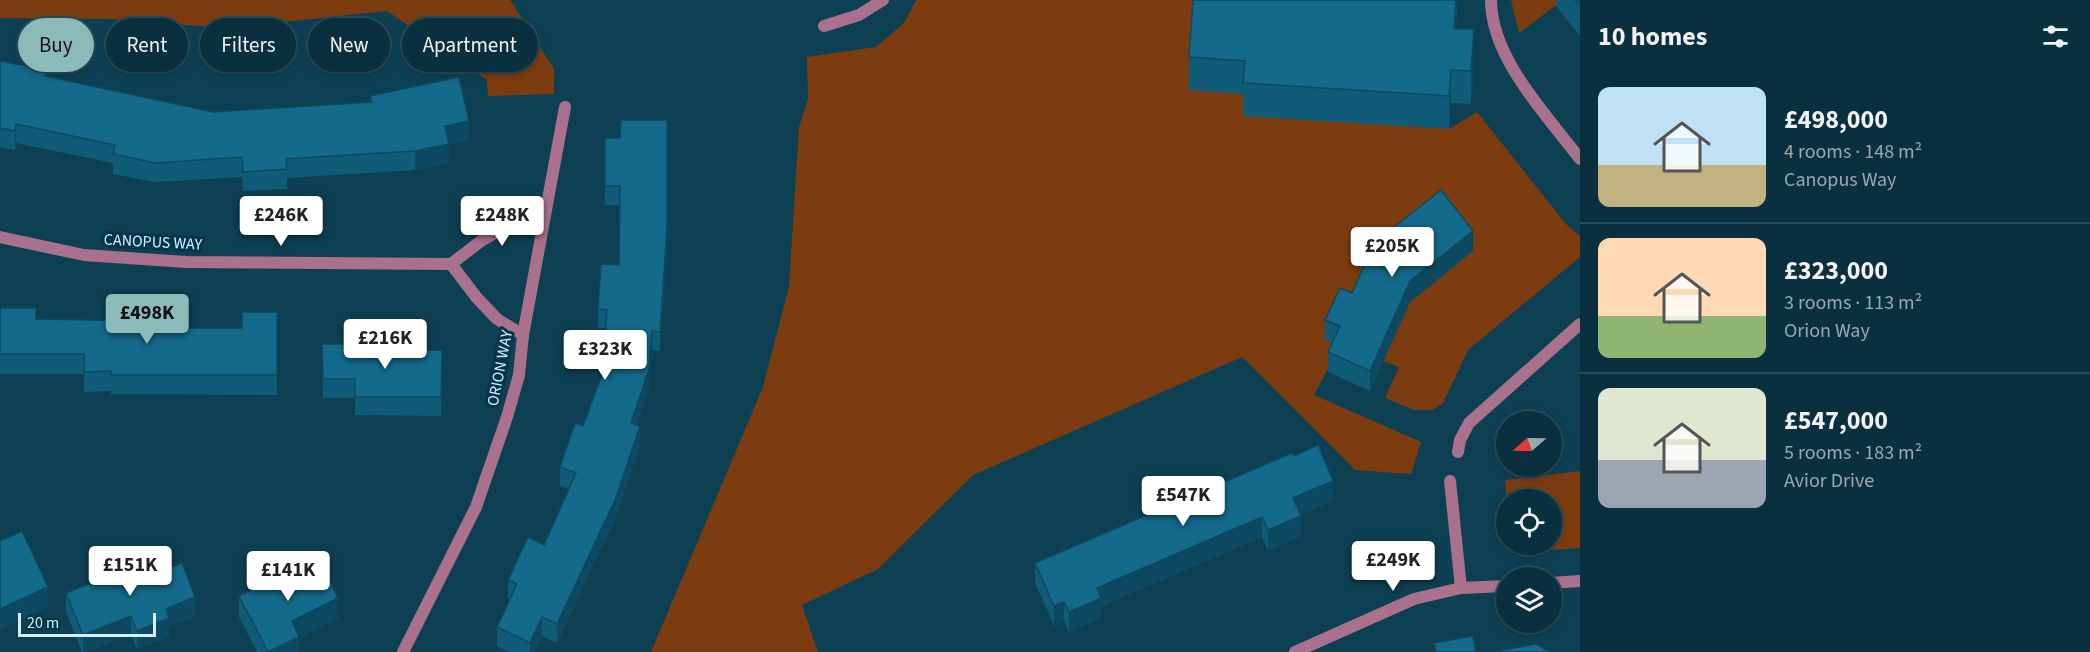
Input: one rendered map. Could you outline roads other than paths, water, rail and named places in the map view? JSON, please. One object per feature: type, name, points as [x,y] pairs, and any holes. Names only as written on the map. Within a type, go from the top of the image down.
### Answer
[{"type":"street","points":[[824,26],[859,15],[883,0]]},
{"type":"street","points":[[1491,0],[1491,14],[1503,52],[1580,159]]},
{"type":"street","name":"ORION WAY","points":[[404,652],[476,507],[513,396],[519,375],[523,335],[565,107]]},
{"type":"street","points":[[523,335],[497,320],[451,264],[509,225],[545,214]]},
{"type":"street","name":"CANOPUS WAY","points":[[0,237],[84,255],[186,262],[451,264]]},
{"type":"street","points":[[1458,453],[1460,440],[1469,423],[1580,324]]},
{"type":"street","points":[[1450,480],[1461,588]]},
{"type":"street","points":[[1562,582],[1580,581]]},
{"type":"street","points":[[1295,652],[1414,599],[1461,588],[1496,586]]}]
